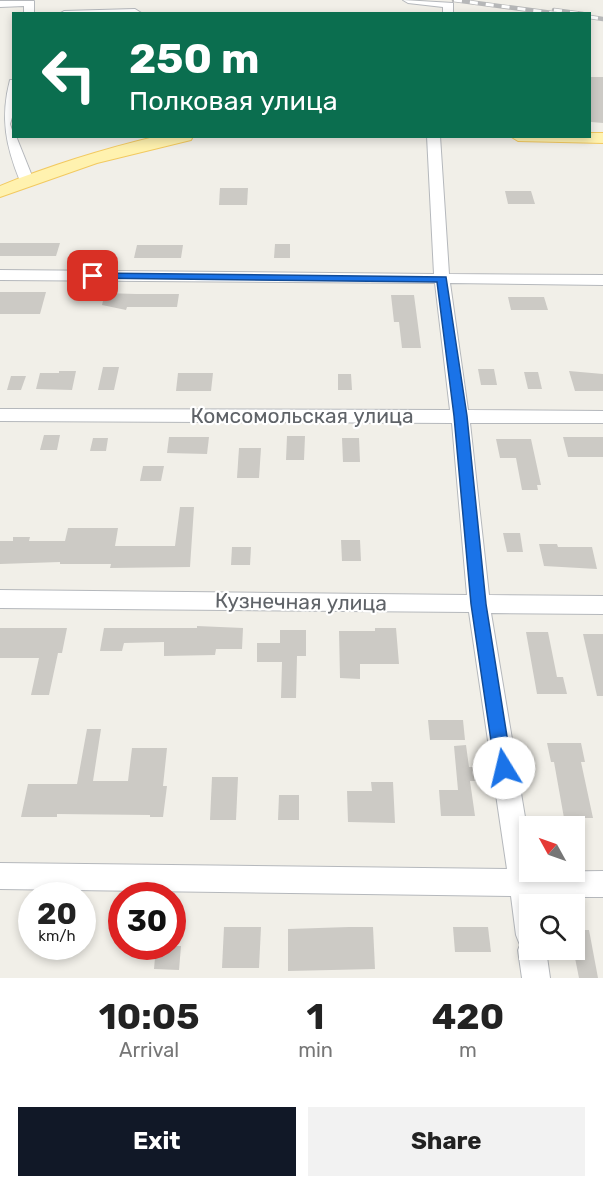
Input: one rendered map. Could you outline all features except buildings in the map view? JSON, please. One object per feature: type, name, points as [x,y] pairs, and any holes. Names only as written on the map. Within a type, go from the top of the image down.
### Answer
[{"type":"main road","points":[[0,192],[90,158],[175,138]]},
{"type":"street","points":[[69,12],[111,0]]},
{"type":"street","points":[[408,0],[448,9]]},
{"type":"street","points":[[0,4],[30,8]]},
{"type":"street","points":[[12,91],[4,124],[27,181]]},
{"type":"street","points":[[433,138],[442,279],[460,416],[478,604],[523,894]]},
{"type":"street","points":[[0,275],[603,280]]},
{"type":"street","name":"Комсомольская улица","points":[[0,415],[603,417]]},
{"type":"street","name":"Кузнечная улица","points":[[0,599],[603,605]]},
{"type":"street","points":[[0,876],[603,884]]},
{"type":"street","points":[[533,960],[536,978]]},
{"type":"railway","points":[[454,0],[545,12]]},
{"type":"railway","points":[[554,10],[568,12]]},
{"type":"railway","points":[[591,17],[603,19]]},
{"type":"route","points":[[93,276],[442,279],[460,416],[478,604],[504,768]]}]
